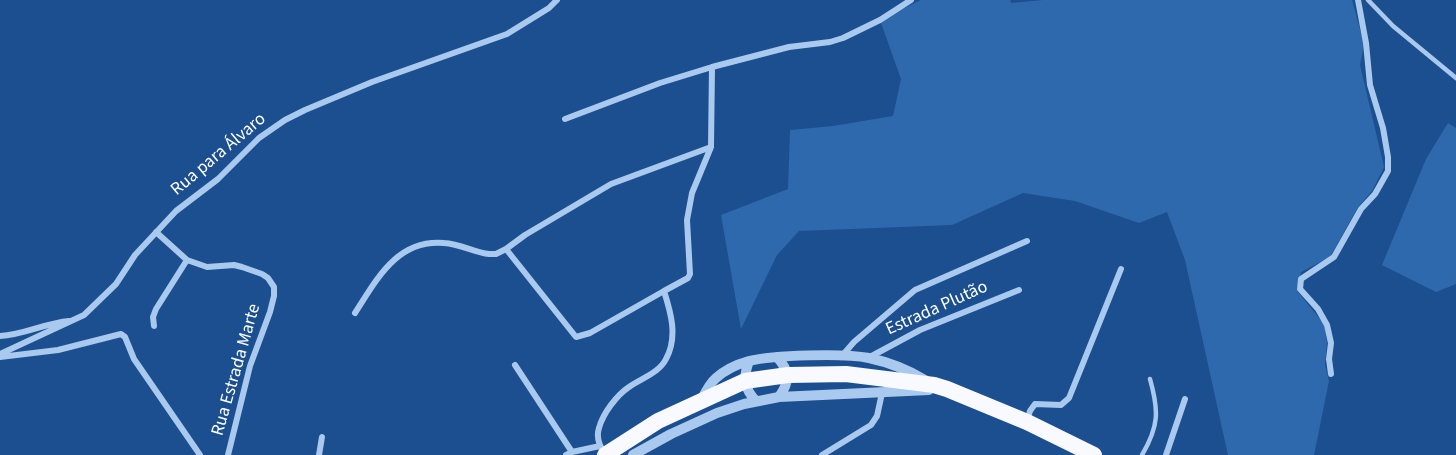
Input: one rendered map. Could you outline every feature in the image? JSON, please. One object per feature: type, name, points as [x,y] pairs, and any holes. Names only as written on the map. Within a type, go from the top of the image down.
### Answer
[{"type":"highway","points":[[603,452],[658,421],[745,381],[788,375],[846,374],[940,387],[1027,422],[1094,455]]},
{"type":"street","name":"Rua para Álvaro","points":[[0,355],[72,321],[93,308],[116,284],[135,255],[176,211],[218,178],[259,138],[294,114],[372,82],[507,34],[557,0]]},
{"type":"street","points":[[565,119],[660,83],[712,67],[789,47],[830,42],[843,38],[880,20],[911,0]]},
{"type":"street","points":[[1331,374],[1330,334],[1318,309],[1300,289],[1301,279],[1334,257],[1361,209],[1376,194],[1388,171],[1383,128],[1370,84],[1366,43],[1358,0]]},
{"type":"street","points":[[506,249],[576,337],[590,333],[688,278],[690,274],[687,234],[689,206],[711,147],[712,67]]},
{"type":"street","points":[[355,313],[392,260],[410,249],[424,244],[444,243],[496,254],[611,184],[711,147]]},
{"type":"street","name":"Rua Estrada Marte","points":[[156,232],[187,260],[207,267],[234,265],[242,267],[262,274],[274,287],[270,312],[254,353],[228,454]]},
{"type":"street","points":[[841,357],[854,342],[915,290],[1027,241]]},
{"type":"street","points":[[153,326],[156,309],[187,260]]},
{"type":"street","points":[[1027,422],[1035,404],[1060,405],[1069,398],[1121,269]]},
{"type":"street","name":"Estrada Plutão","points":[[868,358],[920,330],[1019,290]]},
{"type":"street","points":[[515,365],[569,453],[603,452],[599,427],[613,403],[627,388],[660,368],[667,358],[673,318],[664,291]]},
{"type":"street","points":[[0,336],[24,332],[51,323],[72,321]]},
{"type":"street","points":[[0,355],[58,350],[121,334],[134,359],[200,455]]},
{"type":"street","points":[[777,357],[784,365],[788,375],[786,387],[779,397]]},
{"type":"street","points":[[701,401],[716,378],[729,369],[748,361],[777,357],[868,358],[898,367],[940,387]]},
{"type":"street","points":[[748,361],[745,381],[750,395],[756,401]]},
{"type":"street","points":[[633,455],[717,413],[756,401],[779,397],[882,393],[940,387]]},
{"type":"street","points":[[822,455],[871,424],[877,416],[882,393]]},
{"type":"street","points":[[1166,455],[1185,399]]},
{"type":"street","points":[[319,455],[322,437]]},
{"type":"lane","points":[[1368,0],[1393,26],[1456,78]]},
{"type":"lane","points":[[1142,455],[1154,431],[1157,413],[1150,379]]},
{"type":"shaded area","points":[[921,0],[1010,0],[1011,3],[1043,0],[1352,0],[1364,44],[1360,65],[1384,167],[1372,191],[1358,207],[1330,257],[1301,272],[1297,291],[1324,324],[1327,342],[1325,365],[1329,381],[1314,455],[1228,455],[1185,260],[1167,212],[1139,223],[1075,201],[1023,193],[952,225],[799,231],[777,255],[741,329],[721,215],[788,189],[790,130],[833,126],[893,116],[901,79],[880,20]]},
{"type":"shaded area","points":[[1448,123],[1456,128],[1456,284],[1436,292],[1382,265],[1426,159]]}]
